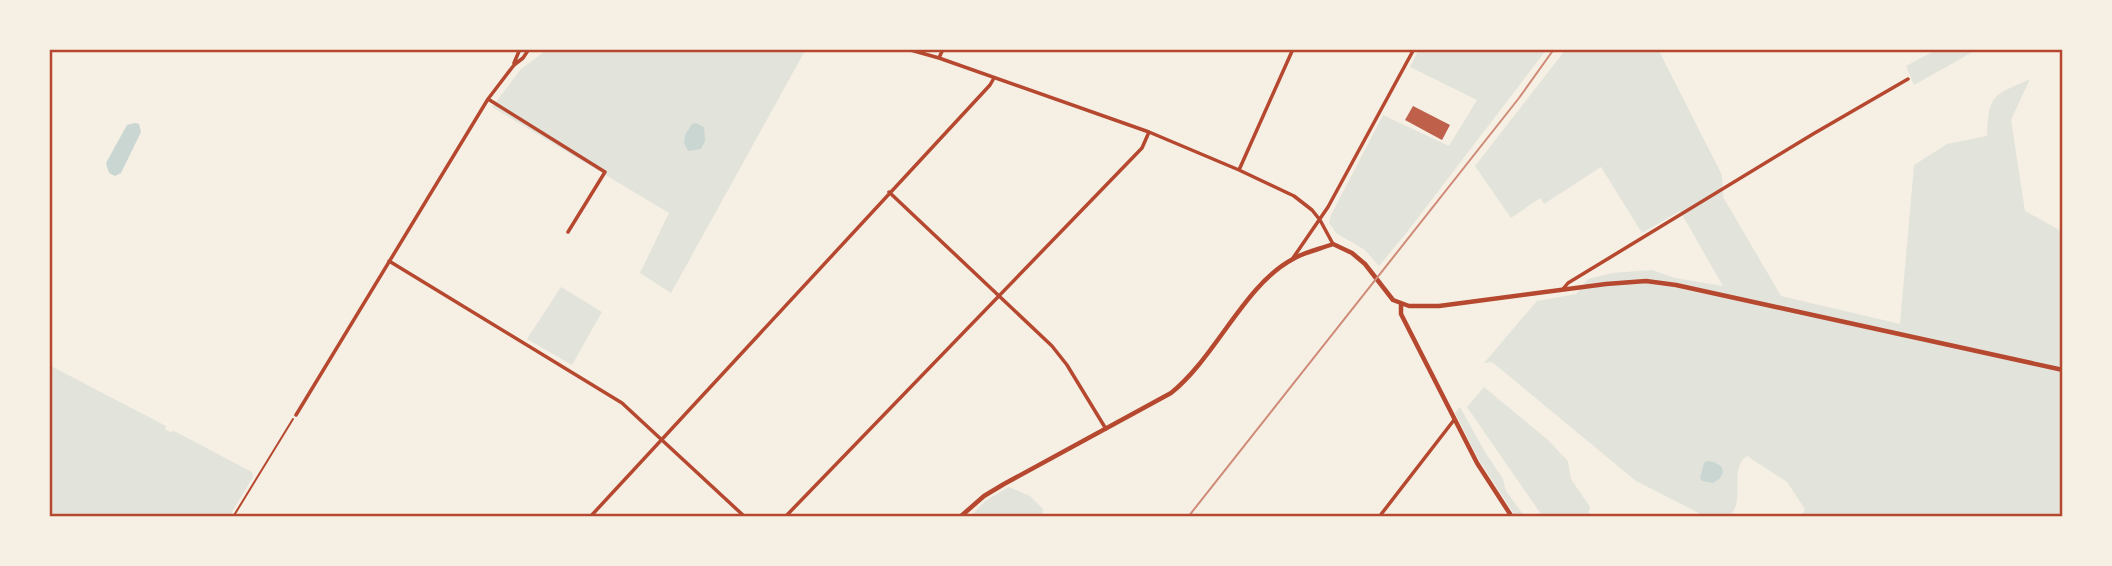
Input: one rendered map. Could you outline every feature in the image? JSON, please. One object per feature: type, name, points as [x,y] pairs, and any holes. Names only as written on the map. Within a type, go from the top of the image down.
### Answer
[{"type":"street","points":[[514,65],[520,49]]},
{"type":"street","points":[[296,415],[488,99],[529,49]]},
{"type":"street","points":[[907,49],[1149,132],[1294,196],[1312,210],[1334,244],[1352,253],[1365,264],[1389,296],[1401,304],[1439,306],[1646,281],[1676,285],[2063,370]]},
{"type":"street","points":[[939,58],[943,49]]},
{"type":"street","points":[[1239,170],[1293,49]]},
{"type":"street","points":[[960,517],[984,496],[1155,403],[1185,382],[1255,292],[1293,258],[1320,220],[1414,49]]},
{"type":"street","points":[[590,517],[994,78]]},
{"type":"street","points":[[1560,292],[1568,283],[1908,79]]},
{"type":"street","points":[[488,99],[605,172],[568,232]]},
{"type":"street","points":[[785,517],[1142,148],[1149,132]]},
{"type":"street","points":[[889,192],[1060,355],[1106,429]]},
{"type":"street","points":[[1293,258],[1334,244]]},
{"type":"street","points":[[389,261],[622,403],[745,517]]},
{"type":"street","points":[[1401,304],[1401,314],[1454,420],[1477,463],[1512,517]]},
{"type":"street","points":[[1379,517],[1454,420]]},
{"type":"path","points":[[233,517],[296,415]]},
{"type":"shaded area","points":[[548,49],[806,49],[671,293],[640,273],[669,213],[492,107],[521,69]]},
{"type":"shaded area","points":[[1419,49],[1547,49],[1379,266],[1365,250],[1336,233],[1329,223],[1383,115],[1449,146],[1477,100],[1410,67]]},
{"type":"shaded area","points":[[1566,49],[1658,49],[1722,175],[1723,197],[1781,296],[1900,324],[1914,165],[1947,144],[1987,136],[1989,111],[1995,98],[2030,79],[2011,120],[2025,211],[2063,232],[2063,517],[1801,517],[1805,509],[1787,482],[1747,456],[1740,466],[1736,506],[1730,517],[1707,517],[1636,481],[1492,362],[1484,363],[1537,301],[1576,294],[1588,279],[1612,273],[1652,270],[1675,278],[1723,286],[1680,211],[1642,233],[1601,167],[1544,204],[1540,198],[1511,218],[1475,166]]},
{"type":"shaded area","points":[[1938,49],[1978,49],[1914,85],[1906,66]]},
{"type":"shaded area","points":[[139,124],[141,132],[121,173],[115,176],[109,173],[106,163],[127,125]]},
{"type":"shaded area","points":[[692,124],[704,127],[705,141],[701,149],[688,151],[684,143],[685,135]]},
{"type":"shaded area","points":[[561,287],[602,312],[572,365],[527,339]]},
{"type":"shaded area","points":[[49,365],[166,426],[165,429],[170,432],[174,431],[252,472],[253,477],[229,517],[49,517]]},
{"type":"shaded area","points":[[1484,387],[1548,440],[1568,461],[1571,479],[1590,507],[1588,517],[1543,517],[1467,407]]},
{"type":"shaded area","points":[[1460,407],[1503,479],[1506,491],[1525,517],[1516,517],[1479,460],[1455,413]]},
{"type":"shaded area","points":[[1707,461],[1722,467],[1723,473],[1713,483],[1700,478]]},
{"type":"shaded area","points":[[1009,487],[1030,496],[1043,509],[1042,517],[970,517],[985,501]]},
{"type":"building","points":[[1413,106],[1450,125],[1442,140],[1405,120]]},
{"type":"railway","points":[[1188,517],[1519,98],[1554,49]]}]
